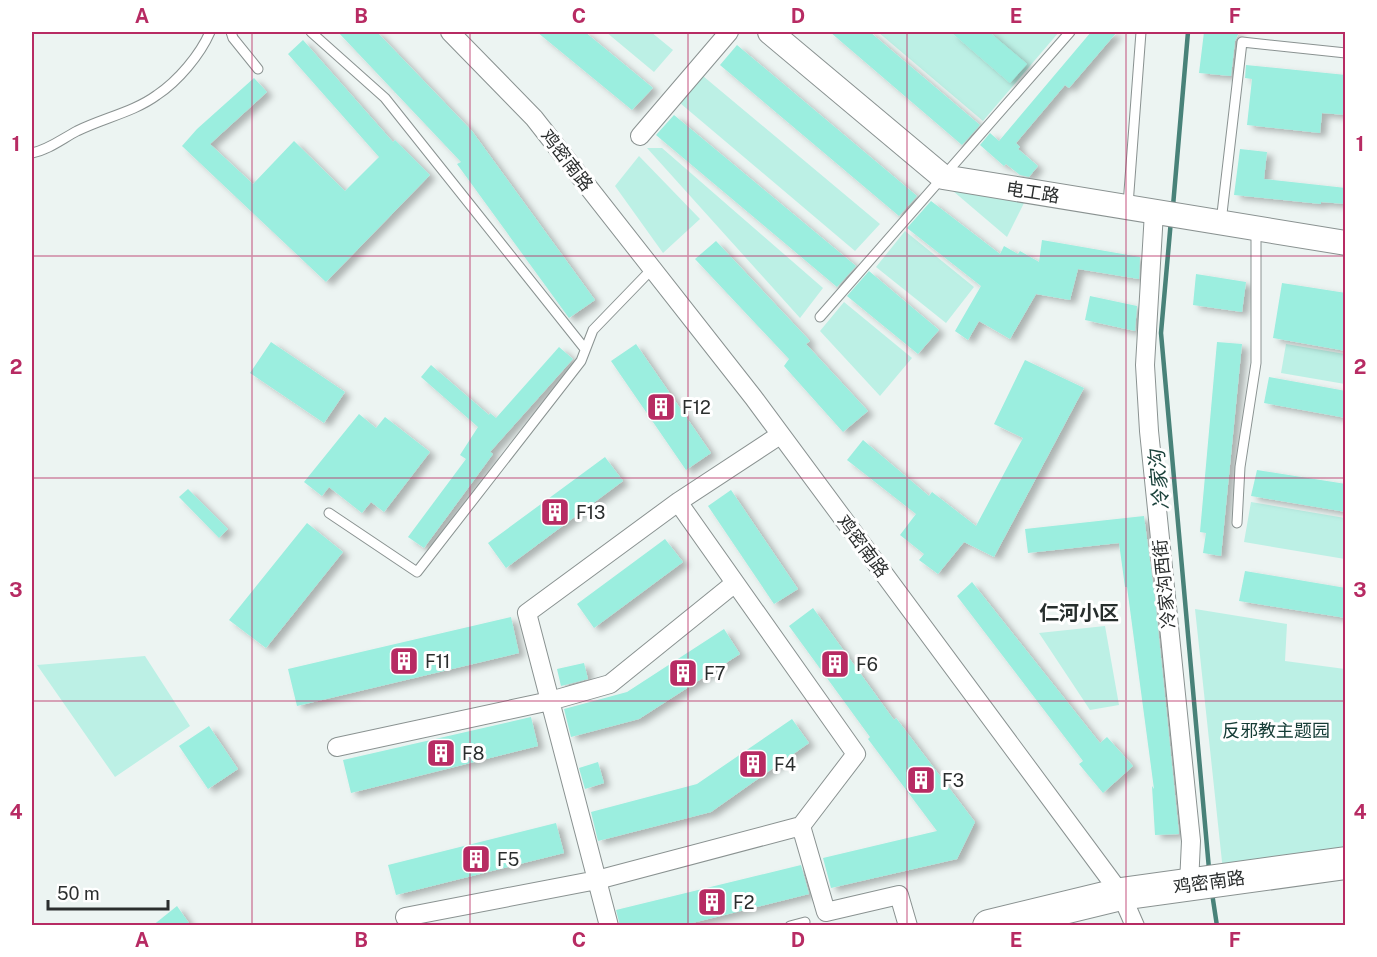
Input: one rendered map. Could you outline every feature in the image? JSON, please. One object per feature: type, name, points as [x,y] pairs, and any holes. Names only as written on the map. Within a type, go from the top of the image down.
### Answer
[{"type":"highway","name":"鸡密南路","points":[[1121,894],[1346,863]]},
{"type":"highway","points":[[989,926],[1121,894]]},
{"type":"street","name":"鸡密南路","points":[[450,32],[534,118],[780,435],[1121,894]]},
{"type":"street","points":[[640,136],[729,32]]},
{"type":"street","points":[[770,32],[944,177]]},
{"type":"street","name":"电工路","points":[[944,177],[1346,243]]},
{"type":"street","name":"冷家沟西街","points":[[1154,212],[1145,365],[1150,442],[1191,841],[1189,884]]},
{"type":"street","points":[[609,926],[527,613],[678,502],[780,435]]},
{"type":"street","points":[[405,917],[597,880],[801,826],[856,754],[678,502]]},
{"type":"street","points":[[337,747],[550,701],[610,684],[735,583]]},
{"type":"street","points":[[801,826],[826,912],[899,895],[908,926]]},
{"type":"street","points":[[1121,894],[1135,926]]},
{"type":"lane","points":[[32,153],[41,151],[78,130],[157,95],[181,73],[206,42],[210,32]]},
{"type":"lane","points":[[231,32],[233,38],[258,69]]},
{"type":"lane","points":[[311,32],[385,98],[585,349]]},
{"type":"lane","points":[[820,317],[1070,32]]},
{"type":"lane","points":[[1128,207],[1141,32]]},
{"type":"lane","points":[[1221,223],[1243,37],[1346,53]]},
{"type":"lane","points":[[1237,523],[1240,467],[1256,363],[1256,228]]},
{"type":"lane","points":[[329,513],[417,573],[581,361],[593,330],[652,270]]},
{"type":"lane","points":[[790,926],[805,922]]},
{"type":"green space","points":[[606,32],[651,32],[673,50],[654,72]]},
{"type":"green space","points":[[878,32],[1059,32],[983,121]]},
{"type":"green space","points":[[703,76],[880,224],[855,251],[680,103]]},
{"type":"green space","points":[[647,148],[662,148],[823,288],[800,318]]},
{"type":"green space","points":[[639,156],[700,219],[663,253],[615,186]]},
{"type":"green space","points":[[953,191],[1024,203],[1007,237]]},
{"type":"green space","points":[[905,231],[974,287],[946,323],[876,267]]},
{"type":"green space","points":[[844,302],[912,358],[880,396],[820,331]]},
{"type":"green space","points":[[1286,344],[1345,354],[1345,384],[1281,373]]},
{"type":"green space","points":[[1251,502],[1345,518],[1345,559],[1244,542]]},
{"type":"green space","name":"反邪教主题园","points":[[1195,609],[1287,624],[1285,661],[1345,669],[1345,854],[1223,871]]},
{"type":"green space","points":[[1105,626],[1119,705],[1090,710],[1039,633]]},
{"type":"green space","points":[[145,656],[190,726],[115,777],[37,665]]},
{"type":"building","points":[[338,32],[377,32],[472,131],[595,300],[569,318],[457,164],[461,162]]},
{"type":"building","points":[[537,32],[585,32],[653,88],[632,110]]},
{"type":"building","points":[[830,32],[870,32],[980,125],[962,145]]},
{"type":"building","points":[[951,32],[989,32],[1027,64],[1010,83]]},
{"type":"building","points":[[1091,32],[1117,32],[1069,88],[1065,85],[1016,143],[1020,147],[1018,149],[1038,166],[1029,177],[1020,175],[1006,164],[1004,166],[980,145],[990,133],[999,141]]},
{"type":"building","points":[[1204,32],[1239,32],[1235,41],[1231,76],[1199,73]]},
{"type":"building","points":[[303,40],[393,142],[395,140],[430,175],[326,282],[182,146],[197,129],[254,78],[267,92],[210,144],[253,184],[294,141],[345,191],[379,157],[288,54]]},
{"type":"building","points":[[737,45],[917,196],[899,216],[720,65]]},
{"type":"building","points":[[1246,65],[1346,75],[1346,115],[1322,113],[1320,133],[1247,125],[1252,79],[1245,78]]},
{"type":"building","points":[[674,115],[856,266],[837,287],[656,135]]},
{"type":"building","points":[[1240,149],[1267,152],[1264,179],[1346,188],[1346,204],[1321,202],[1321,204],[1234,195]]},
{"type":"building","points":[[931,201],[1000,254],[1004,246],[1018,254],[1020,251],[1039,262],[1042,240],[1140,257],[1139,279],[1078,269],[1070,300],[1036,294],[1010,339],[979,321],[968,340],[955,331],[981,286],[907,228]]},
{"type":"building","points":[[716,241],[810,341],[806,344],[868,411],[843,432],[784,366],[789,359],[695,259]]},
{"type":"building","points":[[869,271],[939,330],[918,354],[847,296]]},
{"type":"building","points":[[1196,274],[1246,282],[1242,312],[1193,305]]},
{"type":"building","points":[[1282,283],[1346,293],[1346,351],[1273,338]]},
{"type":"building","points":[[1090,296],[1137,306],[1135,331],[1085,320]]},
{"type":"building","points":[[271,342],[345,392],[324,423],[250,373]]},
{"type":"building","points":[[1217,342],[1242,344],[1221,556],[1203,553],[1206,533],[1200,532]]},
{"type":"building","name":"F12","points":[[636,344],[711,453],[686,470],[611,361]]},
{"type":"building","points":[[559,347],[573,359],[490,452],[493,454],[424,548],[408,537],[466,459],[460,455],[478,427],[421,377],[431,365],[489,415],[490,413],[496,418]]},
{"type":"building","points":[[1025,360],[1084,388],[994,557],[964,542],[938,574],[919,560],[924,554],[900,535],[916,514],[847,460],[863,440],[929,496],[932,492],[976,526],[1023,438],[994,424]]},
{"type":"building","points":[[1269,377],[1346,391],[1346,418],[1264,403]]},
{"type":"building","points":[[359,414],[376,428],[385,417],[430,452],[384,512],[371,502],[362,513],[329,487],[322,496],[304,482]]},
{"type":"building","name":"F13","points":[[605,457],[623,481],[506,568],[488,543]]},
{"type":"building","points":[[1257,470],[1346,484],[1346,512],[1251,496]]},
{"type":"building","points":[[188,489],[228,529],[219,538],[179,497]]},
{"type":"building","points":[[731,490],[798,589],[774,604],[708,506]]},
{"type":"building","points":[[1144,516],[1155,599],[1179,834],[1155,835],[1152,786],[1154,789],[1119,543],[1028,553],[1025,529]]},
{"type":"building","points":[[307,523],[343,552],[266,648],[229,620]]},
{"type":"building","points":[[665,539],[683,562],[594,628],[577,604]]},
{"type":"building","points":[[1245,571],[1346,588],[1346,618],[1239,601]]},
{"type":"building","points":[[972,582],[1100,743],[1107,737],[1133,766],[1103,793],[1079,764],[1083,761],[957,596]]},
{"type":"building","name":"F3","points":[[813,608],[894,720],[896,718],[975,822],[957,859],[831,888],[823,858],[937,831],[868,739],[870,737],[789,626]]},
{"type":"building","name":"F11","points":[[511,617],[519,653],[297,706],[288,669]]},
{"type":"building","name":"F7","points":[[724,629],[740,654],[639,719],[571,737],[564,709],[627,692]]},
{"type":"building","points":[[584,663],[588,679],[561,686],[557,669]]},
{"type":"building","name":"F8","points":[[531,717],[538,746],[351,793],[343,760]]},
{"type":"building","name":"F4","points":[[792,719],[809,743],[711,812],[598,841],[591,812],[697,784]]},
{"type":"building","points":[[209,726],[238,769],[208,789],[179,746]]},
{"type":"building","points":[[598,762],[604,783],[585,789],[579,768]]},
{"type":"building","name":"F5","points":[[556,823],[564,853],[396,895],[388,865]]},
{"type":"building","name":"F2","points":[[801,865],[809,894],[680,926],[620,926],[616,910]]},
{"type":"building","points":[[177,906],[191,926],[152,926]]},
{"type":"waterway","name":"冷家沟","points":[[1173,206],[1188,32]]},
{"type":"waterway","name":"冷家沟","points":[[1171,220],[1161,333],[1209,869]]},
{"type":"waterway","name":"冷家沟","points":[[1212,893],[1217,926]]},
{"type":"place","name":"F12","points":[[661,407]]},
{"type":"place","name":"F13","points":[[555,512]]},
{"type":"place","name":"F11","points":[[404,661]]},
{"type":"place","name":"F6","points":[[835,664]]},
{"type":"place","name":"F7","points":[[683,673]]},
{"type":"place","name":"F8","points":[[441,753]]},
{"type":"place","name":"F4","points":[[753,764]]},
{"type":"place","name":"F3","points":[[921,780]]},
{"type":"place","name":"F5","points":[[476,859]]},
{"type":"place","name":"F2","points":[[712,902]]},
{"type":"district","name":"仁河小区","points":[[1079,613]]}]
